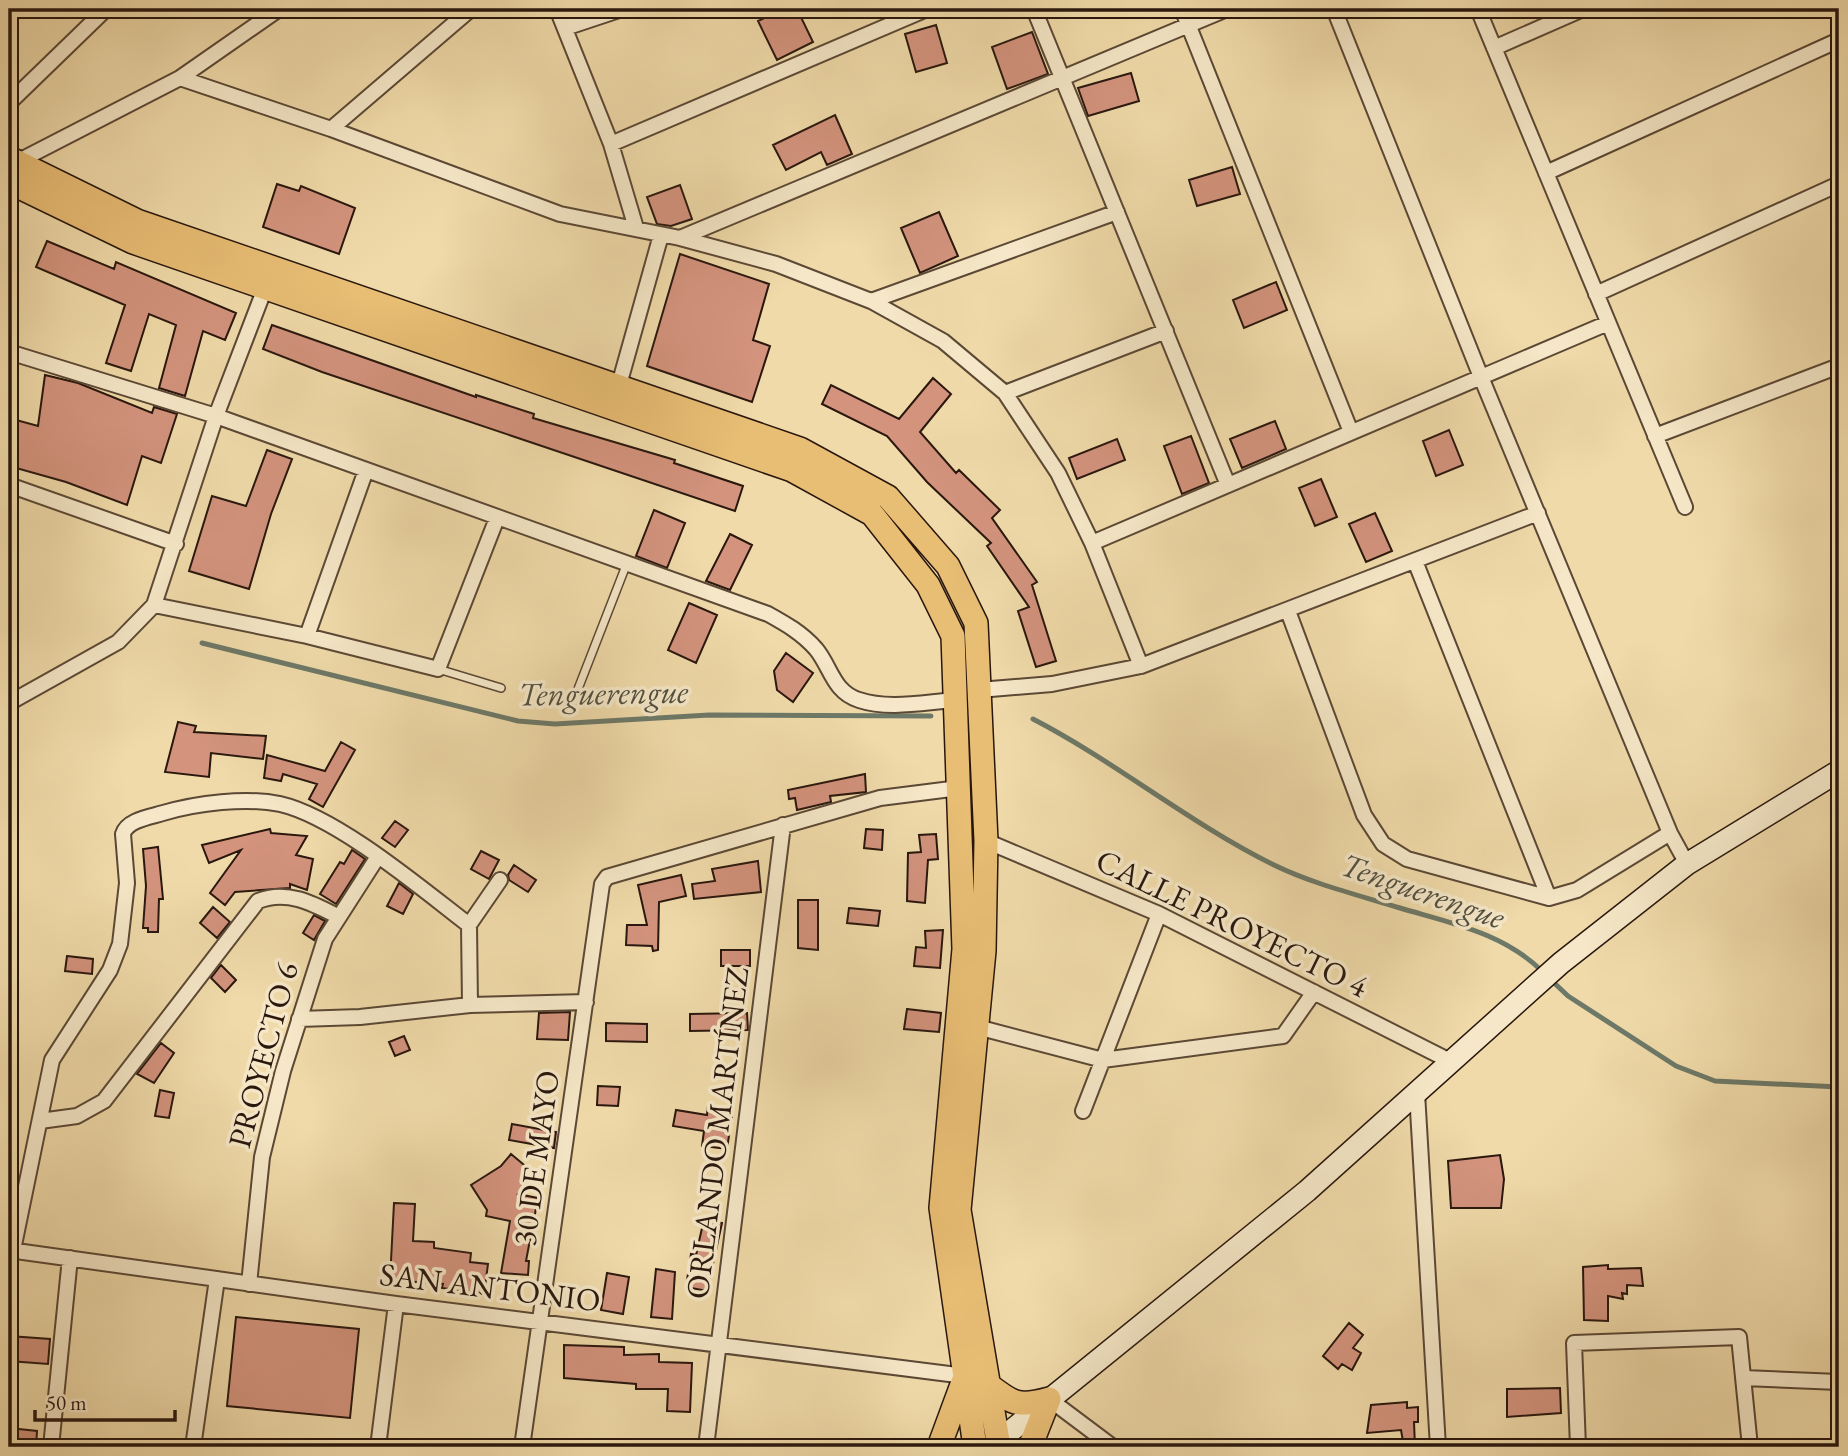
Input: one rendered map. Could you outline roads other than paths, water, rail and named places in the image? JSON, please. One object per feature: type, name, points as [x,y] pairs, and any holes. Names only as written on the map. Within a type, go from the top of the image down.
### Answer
[{"type":"main road","points":[[10,168],[132,242],[265,288],[615,396],[800,449],[888,497],[948,566],[976,623],[986,841],[984,951],[959,1210],[976,1379],[975,1447]]},
{"type":"main road","points":[[10,168],[137,221],[615,396],[792,470],[872,514],[928,585],[953,636],[964,948],[942,1209],[976,1379],[996,1445],[1049,1399],[1307,1191],[1561,963],[1687,864],[1839,771]]},
{"type":"main road","points":[[976,1379],[1010,1401],[1025,1406],[1049,1399]]},
{"type":"main road","points":[[939,1447],[976,1379]]},
{"type":"main road","points":[[1030,1447],[1049,1399]]},
{"type":"street","points":[[9,103],[106,9]]},
{"type":"street","points":[[10,168],[180,78],[279,9]]},
{"type":"street","points":[[331,129],[471,9]]},
{"type":"street","points":[[557,9],[611,144],[636,228]]},
{"type":"street","points":[[565,28],[622,9]]},
{"type":"street","points":[[611,144],[927,9]]},
{"type":"street","points":[[1034,9],[1228,485]]},
{"type":"street","points":[[1182,9],[1351,432]]},
{"type":"street","points":[[680,238],[1227,9]]},
{"type":"street","points":[[1334,9],[1480,377],[1670,833],[1687,864]]},
{"type":"street","points":[[1478,9],[1685,507]]},
{"type":"street","points":[[1494,48],[1583,9]]},
{"type":"street","points":[[1546,173],[1839,40]]},
{"type":"street","points":[[180,78],[331,129],[560,214],[680,238],[776,264],[871,301],[943,341],[1005,393],[1058,473],[1092,543],[1141,666]]},
{"type":"street","points":[[1596,294],[1839,184]]},
{"type":"street","points":[[871,301],[1117,212]]},
{"type":"street","points":[[615,396],[661,235]]},
{"type":"street","points":[[9,703],[118,642],[154,605],[216,416],[265,288]]},
{"type":"street","points":[[1092,543],[1608,323]]},
{"type":"street","points":[[1005,393],[1166,331]]},
{"type":"street","points":[[9,352],[216,416],[768,614],[795,629],[817,650],[843,692],[858,700],[881,704],[956,700]]},
{"type":"street","points":[[1655,436],[1839,366]]},
{"type":"street","points":[[307,636],[366,470]]},
{"type":"street","points":[[9,485],[176,544]]},
{"type":"street","points":[[979,690],[1052,684],[1141,666],[1538,513]]},
{"type":"street","points":[[154,605],[307,636],[438,669],[497,518]]},
{"type":"street","points":[[1415,561],[1549,898]]},
{"type":"street","points":[[1288,611],[1364,815],[1383,844],[1407,859],[1549,898],[1577,890],[1670,833]]},
{"type":"street","points":[[783,825],[880,798],[959,788]]},
{"type":"street","points":[[11,1250],[49,1070],[57,1048],[110,970],[120,944],[126,912],[127,883],[123,834],[130,824],[179,808],[253,802],[279,804],[323,821],[469,925]]},
{"type":"street","name":"30 DE MAYO","points":[[522,1447],[603,884],[607,877],[783,825]]},
{"type":"street","name":"ORLANDO MARTÍNEZ","points":[[706,1447],[783,825]]},
{"type":"street","name":"CALLE PROYECTO 4","points":[[986,841],[1159,914],[1452,1062]]},
{"type":"street","name":"PROYECTO 6","points":[[249,1284],[262,1157],[271,1111],[325,939],[377,858]]},
{"type":"street","points":[[470,1005],[469,925],[500,880]]},
{"type":"street","points":[[40,1121],[77,1116],[104,1101],[258,901],[280,896],[298,899],[339,918]]},
{"type":"street","points":[[1083,1111],[1159,914]]},
{"type":"street","points":[[977,1027],[1103,1060],[1283,1036],[1314,992]]},
{"type":"street","points":[[299,1019],[360,1017],[470,1005],[586,1002]]},
{"type":"street","points":[[1417,1093],[1438,1447]]},
{"type":"street","name":"SAN ANTONIO","points":[[11,1250],[396,1304],[976,1379]]},
{"type":"street","points":[[51,1447],[69,1258]]},
{"type":"street","points":[[193,1447],[217,1279]]},
{"type":"street","points":[[379,1447],[396,1304]]},
{"type":"street","points":[[1578,1447],[1574,1343],[1739,1338],[1750,1447]]},
{"type":"street","points":[[1744,1378],[1839,1381]]},
{"type":"street","points":[[1049,1399],[1113,1447]]},
{"type":"lane","points":[[571,707],[627,563]]},
{"type":"lane","points":[[438,669],[501,688]]},
{"type":"waterway","name":"Tenguerengue","points":[[202,643],[518,721],[555,724],[709,715],[931,716]]},
{"type":"waterway","name":"Tenguerengue","points":[[1033,719],[1094,754],[1212,831],[1274,865],[1336,889],[1476,931],[1511,948],[1543,972]]},
{"type":"waterway","name":"Tenguerengue","points":[[1550,979],[1568,996],[1676,1066],[1715,1081],[1839,1087]]}]
